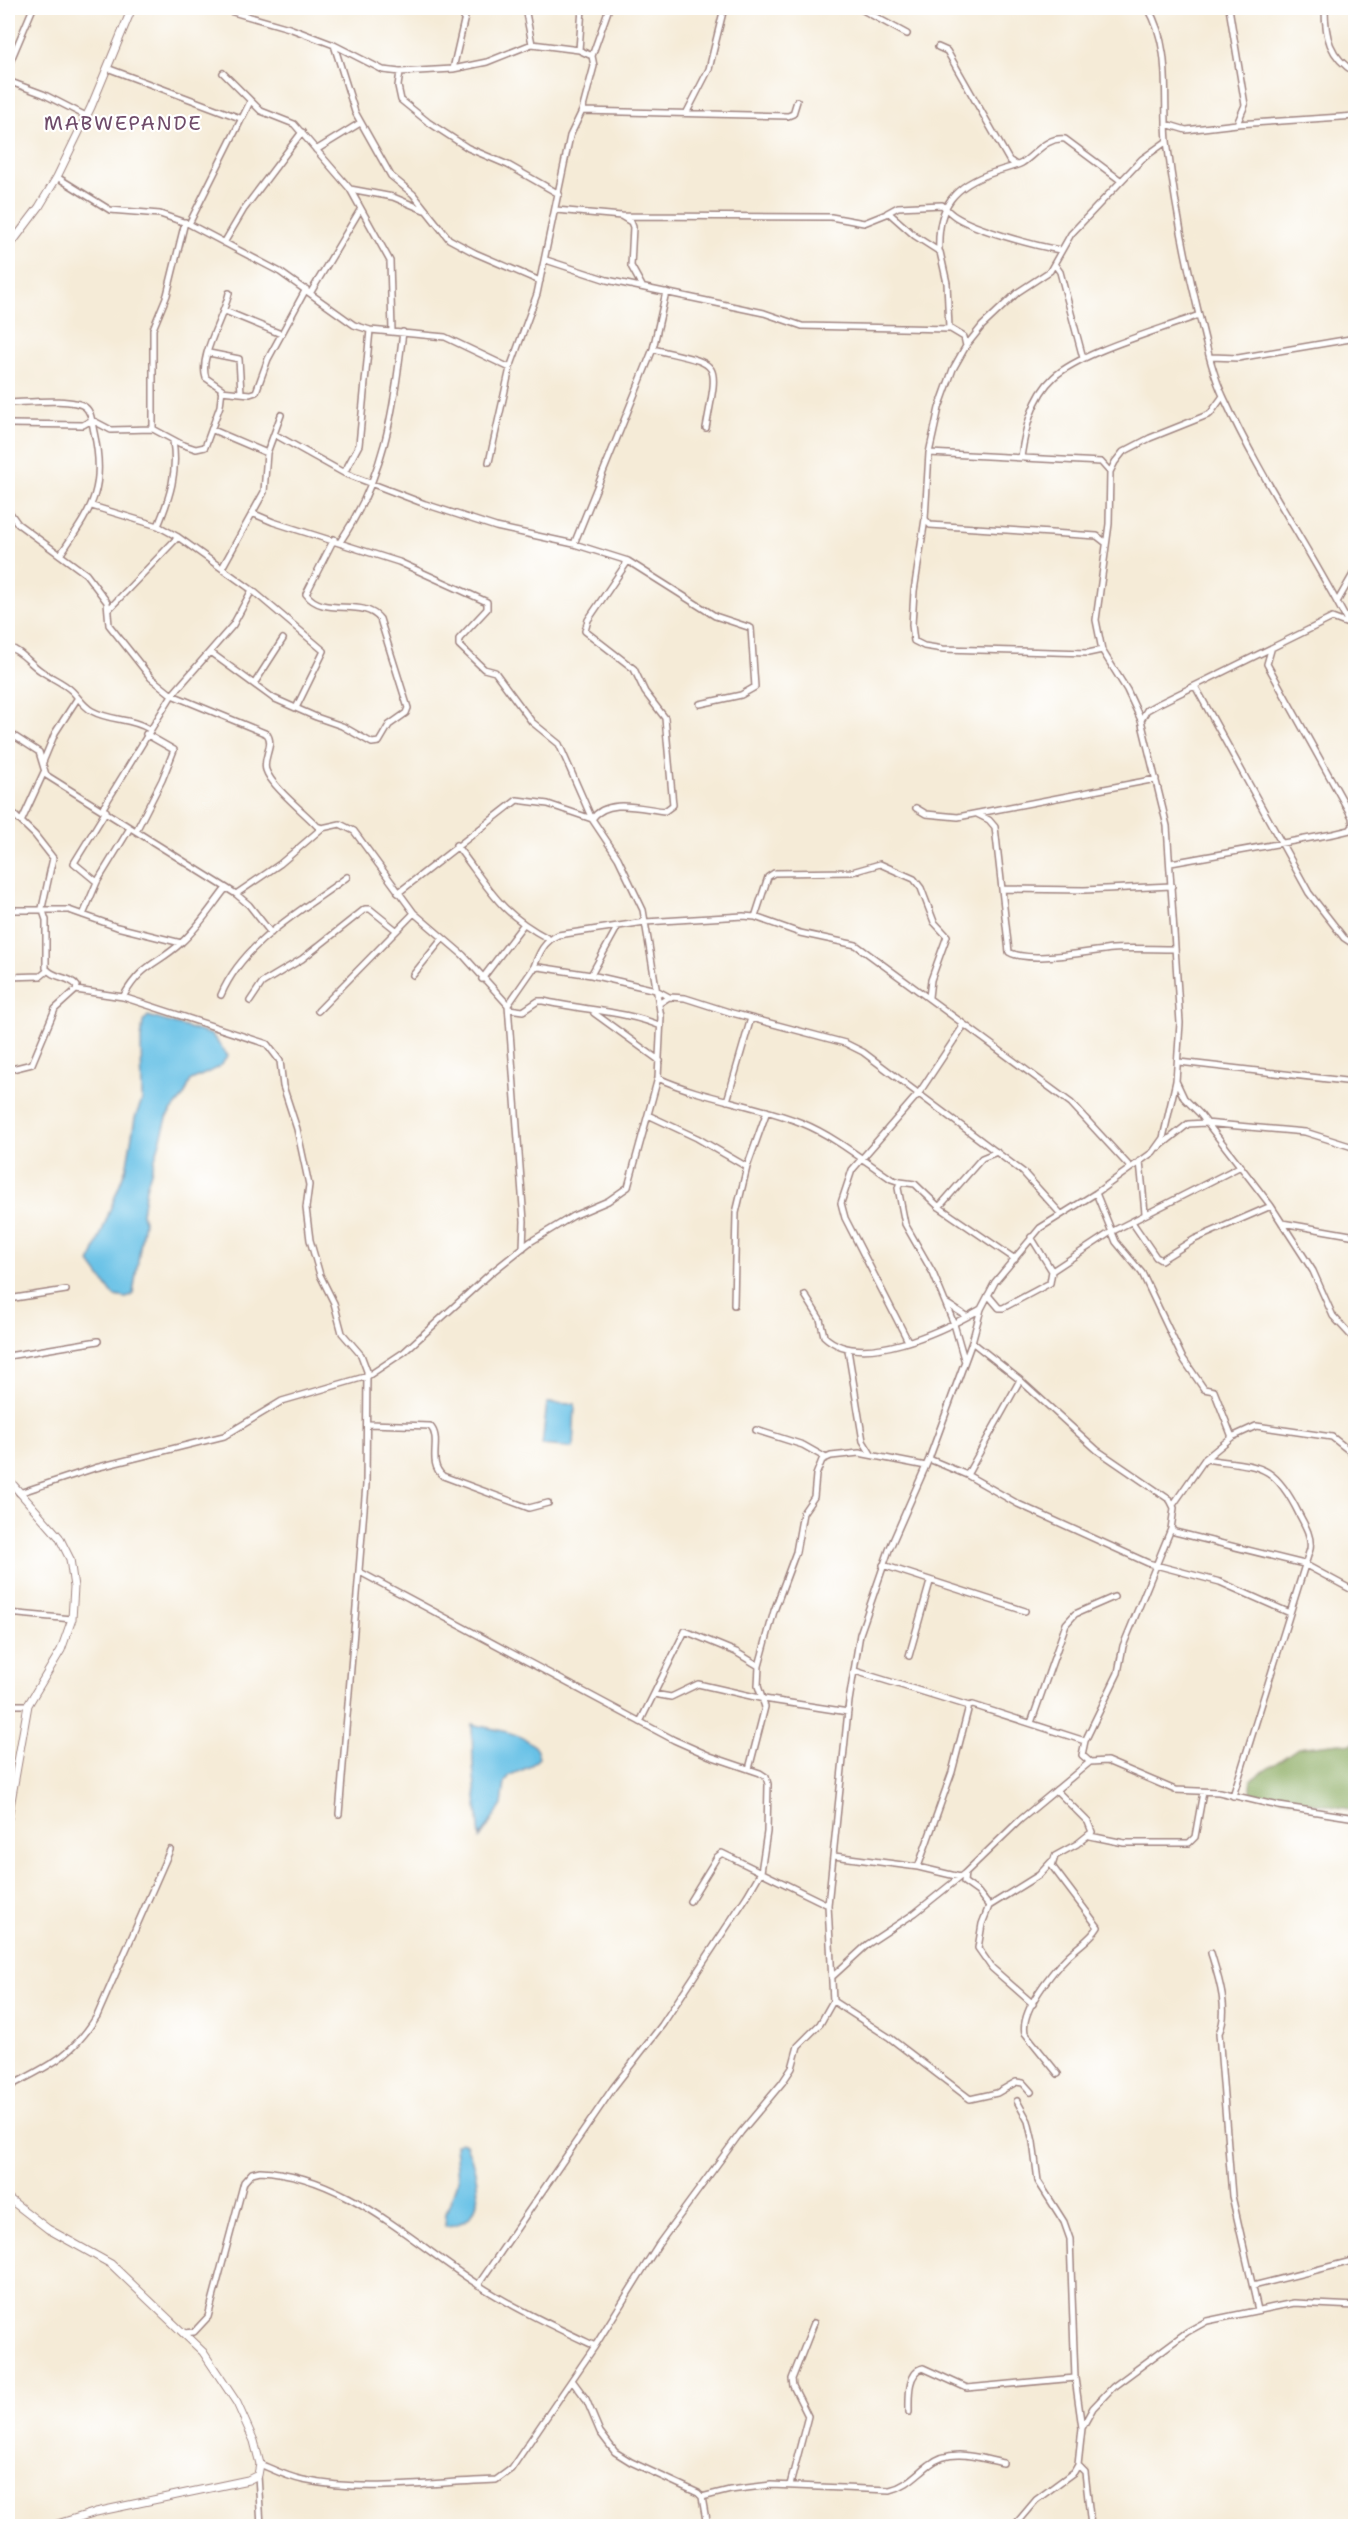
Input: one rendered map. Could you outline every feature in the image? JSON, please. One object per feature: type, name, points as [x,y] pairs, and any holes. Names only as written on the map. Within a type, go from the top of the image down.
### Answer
[{"type":"street","points":[[8,68],[9,56],[33,8]]},
{"type":"street","points":[[8,247],[39,207],[57,177],[132,8]]},
{"type":"street","points":[[219,8],[271,22],[334,45],[383,70],[400,72],[453,69],[504,57],[532,44],[579,50],[592,56]]},
{"type":"street","points":[[453,69],[467,8]]},
{"type":"street","points":[[525,8],[532,44]]},
{"type":"street","points":[[579,50],[582,8]]},
{"type":"street","points":[[489,462],[510,368],[533,310],[546,260],[570,136],[582,111],[594,66],[592,56],[609,8]]},
{"type":"street","points":[[687,112],[709,69],[724,8]]},
{"type":"street","points":[[858,8],[907,34]]},
{"type":"street","points":[[1148,8],[1161,34],[1167,86],[1167,141],[1179,221],[1199,315],[1223,396],[1247,446],[1356,638]]},
{"type":"street","points":[[1229,8],[1245,105],[1237,124]]},
{"type":"street","points":[[1325,8],[1326,35],[1330,49],[1342,64],[1356,73]]},
{"type":"street","points":[[334,45],[360,123],[376,146],[391,176],[412,194],[449,239],[540,281]]},
{"type":"street","points":[[938,47],[947,51],[976,106],[1009,159],[1016,165]]},
{"type":"street","points":[[107,68],[240,118]]},
{"type":"street","points":[[223,72],[261,111],[294,124],[350,189],[390,261],[392,331]]},
{"type":"street","points":[[400,72],[398,87],[401,100],[428,122],[468,148],[508,165],[559,194]]},
{"type":"street","points":[[8,81],[43,94],[86,116]]},
{"type":"street","points":[[582,111],[788,116],[794,114],[797,101]]},
{"type":"street","points":[[153,429],[153,329],[167,295],[187,223],[250,102]]},
{"type":"street","points":[[1166,124],[1186,130],[1356,116]]},
{"type":"street","points":[[316,150],[360,123]]},
{"type":"street","points":[[224,243],[244,209],[302,132]]},
{"type":"street","points":[[950,329],[947,319],[947,283],[939,250],[938,234],[945,207],[961,186],[1016,165],[1047,142],[1062,138],[1120,180]]},
{"type":"street","points":[[1102,651],[1088,653],[943,649],[918,644],[914,641],[912,625],[914,591],[926,519],[929,453],[944,390],[966,346],[1001,307],[1055,265],[1064,241],[1120,180],[1142,159],[1167,141]]},
{"type":"street","points":[[57,177],[110,210],[160,214],[187,223],[280,272],[354,325],[370,330],[445,337],[510,368]]},
{"type":"street","points":[[350,189],[393,197],[425,211]]},
{"type":"street","points":[[556,210],[621,216],[817,217],[864,223],[898,207],[935,205],[945,207],[955,217],[971,224],[1042,247],[1060,250]]},
{"type":"street","points":[[229,293],[225,311],[202,367],[204,375],[221,391],[250,394],[256,392],[281,334],[360,210]]},
{"type":"street","points":[[887,213],[897,218],[915,236],[939,250]]},
{"type":"street","points":[[621,216],[631,222],[633,227],[631,266],[642,286]]},
{"type":"street","points":[[546,260],[607,280],[764,313],[802,326],[950,329],[964,337],[966,346]]},
{"type":"street","points":[[1055,265],[1060,272],[1076,322],[1083,358]]},
{"type":"street","points":[[574,544],[653,349],[666,292]]},
{"type":"street","points":[[225,311],[281,334]]},
{"type":"street","points":[[1021,457],[1027,423],[1043,391],[1054,377],[1083,358],[1199,315]]},
{"type":"street","points":[[344,473],[359,445],[370,330]]},
{"type":"street","points":[[210,652],[273,698],[342,726],[375,744],[389,725],[406,713],[408,708],[385,629],[376,614],[360,609],[326,606],[306,594],[374,482],[393,414],[403,332]]},
{"type":"street","points":[[1211,357],[1238,358],[1356,338]]},
{"type":"street","points":[[653,349],[706,362],[714,371],[706,428]]},
{"type":"street","points":[[209,353],[239,359],[241,393]]},
{"type":"street","points":[[92,420],[111,430],[153,429],[174,441],[201,449],[205,447],[213,430],[220,406],[221,391]]},
{"type":"street","points":[[1158,1148],[1163,1138],[1179,1062],[1180,1023],[1167,826],[1141,720],[1102,651],[1096,620],[1106,544],[1110,472],[1123,452],[1210,414],[1223,396]]},
{"type":"street","points":[[8,403],[79,404],[86,407],[92,420],[100,468],[92,506],[60,555]]},
{"type":"street","points":[[222,568],[264,492],[267,453],[281,415]]},
{"type":"street","points":[[8,424],[83,425],[92,420]]},
{"type":"street","points":[[213,430],[267,453]]},
{"type":"street","points":[[274,434],[344,473],[374,482],[425,504],[495,526],[574,544],[627,561],[706,611],[727,621],[748,627],[753,631],[754,687],[741,695],[700,704]]},
{"type":"street","points":[[158,526],[173,487],[174,441]]},
{"type":"street","points":[[929,453],[1101,462],[1110,472]]},
{"type":"street","points":[[92,506],[158,526],[178,537],[252,591],[324,651],[296,708]]},
{"type":"street","points":[[8,510],[18,524],[86,574],[104,595],[109,609],[109,625],[151,678],[172,695],[267,734],[270,743],[265,764],[269,776],[322,828]]},
{"type":"street","points":[[19,1493],[95,1468],[224,1436],[282,1401],[368,1376],[404,1352],[491,1273],[523,1248],[556,1225],[608,1200],[628,1187],[658,1078],[660,1003],[645,922],[635,891],[618,858],[592,819],[559,744],[532,722],[495,672],[484,669],[459,645],[459,639],[487,609],[487,602],[399,562],[337,540],[273,522],[252,513]]},
{"type":"street","points":[[926,519],[930,525],[1097,536],[1106,544]]},
{"type":"street","points":[[109,609],[178,537]]},
{"type":"street","points":[[592,819],[598,812],[612,806],[665,811],[670,810],[673,805],[665,717],[645,692],[634,669],[585,631],[588,620],[627,561]]},
{"type":"street","points":[[1141,720],[1147,710],[1332,618],[1356,569]]},
{"type":"street","points":[[97,882],[74,867],[74,863],[148,731],[172,695],[233,625],[252,591]]},
{"type":"street","points":[[1332,618],[1348,624]]},
{"type":"street","points":[[254,684],[283,639]]},
{"type":"street","points":[[8,647],[20,652],[41,672],[72,690],[77,699],[94,712],[114,719],[134,721],[174,750],[162,780],[133,830],[97,882],[83,915]]},
{"type":"street","points":[[1171,863],[1350,830],[1354,822],[1269,668],[1267,661],[1271,650]]},
{"type":"street","points":[[1195,686],[1309,893],[1344,938],[1356,946]]},
{"type":"street","points":[[43,762],[55,734],[77,699]]},
{"type":"street","points":[[1136,708],[1147,710]]},
{"type":"street","points":[[8,732],[37,750],[43,762],[44,772],[22,820]]},
{"type":"street","points":[[44,772],[236,894],[249,905],[271,933]]},
{"type":"street","points":[[915,808],[932,815],[958,817],[1156,779]]},
{"type":"street","points":[[398,893],[456,845],[517,800],[556,806],[592,819]]},
{"type":"street","points":[[8,809],[22,820],[53,858],[42,908],[46,920],[48,971]]},
{"type":"street","points":[[978,814],[989,820],[995,827],[1007,948],[1013,955],[1071,955],[1110,949],[1174,949]]},
{"type":"street","points":[[236,894],[280,864],[322,828],[340,824],[354,831],[414,914],[463,955],[509,1007],[523,1011],[538,1001],[543,1001],[593,1012],[645,1018],[661,1026]]},
{"type":"street","points":[[456,845],[494,900],[523,925],[549,939],[576,931],[645,922],[755,917],[800,933],[856,945],[1071,1103],[1130,1167]]},
{"type":"street","points":[[755,917],[768,877],[774,873],[852,872],[880,864],[904,873],[921,888],[934,922],[947,936],[931,980],[929,997]]},
{"type":"street","points":[[221,995],[236,966],[271,933],[347,877]]},
{"type":"street","points":[[1002,889],[1084,890],[1172,886]]},
{"type":"street","points":[[123,997],[133,980],[145,967],[181,944],[226,888]]},
{"type":"street","points":[[8,910],[42,908],[69,910],[181,944]]},
{"type":"street","points":[[250,1001],[261,983],[302,959],[365,909],[370,909],[396,930]]},
{"type":"street","points":[[318,1011],[414,914]]},
{"type":"street","points":[[482,979],[523,925]]},
{"type":"street","points":[[591,975],[618,926]]},
{"type":"street","points":[[413,975],[443,938]]},
{"type":"street","points":[[523,1248],[524,1221],[516,1097],[508,1029],[509,1007],[549,939]]},
{"type":"street","points":[[533,969],[539,967],[591,975],[656,990],[669,998]]},
{"type":"street","points":[[8,977],[40,976],[48,971]]},
{"type":"street","points":[[48,971],[71,980],[76,990]]},
{"type":"street","points":[[76,990],[123,997],[267,1044],[277,1054],[309,1185],[307,1215],[314,1257],[324,1286],[334,1303],[342,1333],[361,1355],[368,1376],[369,1424],[360,1572],[339,1814]]},
{"type":"street","points":[[8,1070],[32,1064],[55,1009],[76,990]]},
{"type":"street","points":[[660,1003],[669,998],[685,998],[845,1043],[862,1052],[920,1093],[1023,1172],[1060,1213]]},
{"type":"street","points":[[593,1012],[660,1061]]},
{"type":"street","points":[[727,1101],[751,1018]]},
{"type":"street","points":[[908,1341],[845,1218],[841,1203],[852,1170],[920,1093],[962,1028],[961,1022]]},
{"type":"street","points":[[1179,1062],[1354,1082]]},
{"type":"street","points":[[658,1078],[677,1087],[767,1111],[817,1131],[860,1160],[900,1182],[915,1184],[939,1207],[1015,1258]]},
{"type":"street","points":[[1176,1081],[1184,1098],[1271,1206],[1313,1271],[1333,1316],[1356,1341]]},
{"type":"street","points":[[734,1305],[736,1213],[747,1167],[767,1111]]},
{"type":"street","points":[[648,1115],[697,1138],[747,1167]]},
{"type":"street","points":[[260,2464],[302,2480],[330,2484],[386,2485],[496,2480],[511,2469],[595,2346],[658,2245],[741,2132],[782,2083],[792,2068],[798,2046],[820,2024],[833,2001],[828,1905],[848,1712],[860,1634],[884,1565],[929,1459],[972,1342],[981,1309],[994,1282],[1031,1237],[1060,1213],[1096,1193],[1188,1124],[1205,1123],[1305,1132],[1356,1148]]},
{"type":"street","points":[[939,1207],[982,1158],[997,1152]]},
{"type":"street","points":[[1140,1161],[1145,1214]]},
{"type":"street","points":[[1052,1270],[1145,1214],[1241,1167]]},
{"type":"street","points":[[900,1182],[898,1188],[904,1224],[933,1273],[954,1324],[965,1360]]},
{"type":"street","points":[[1096,1193],[1116,1242],[1142,1273],[1189,1369],[1204,1389],[1214,1391],[1232,1437]]},
{"type":"street","points":[[1132,1222],[1156,1257],[1161,1260],[1195,1239],[1271,1206]]},
{"type":"street","points":[[1282,1223],[1356,1236]]},
{"type":"street","points":[[988,1295],[999,1308],[1003,1308],[1050,1282],[1052,1270],[1031,1237]]},
{"type":"street","points":[[8,1299],[66,1290]]},
{"type":"street","points":[[806,1296],[820,1319],[824,1336],[848,1350],[876,1348],[908,1341],[954,1324],[981,1309]]},
{"type":"street","points":[[946,1303],[966,1316]]},
{"type":"street","points":[[8,1356],[98,1341]]},
{"type":"street","points":[[972,1342],[1020,1380],[1097,1450],[1142,1478],[1173,1505]]},
{"type":"street","points":[[848,1350],[863,1441],[871,1455]]},
{"type":"street","points":[[967,1475],[1020,1380]]},
{"type":"street","points":[[369,1424],[430,1426],[435,1433],[434,1462],[437,1471],[443,1476],[529,1508],[548,1503]]},
{"type":"street","points":[[1090,1762],[1082,1755],[1084,1741],[1118,1673],[1123,1646],[1172,1529],[1173,1505],[1205,1459],[1232,1437],[1261,1425],[1332,1437],[1356,1456]]},
{"type":"street","points":[[756,1430],[803,1446],[826,1458]]},
{"type":"street","points":[[749,1769],[765,1707],[758,1686],[759,1666],[774,1611],[796,1552],[803,1513],[814,1497],[816,1474],[822,1460],[842,1454],[871,1455],[926,1466]]},
{"type":"street","points":[[929,1459],[967,1475],[1018,1504],[1157,1566],[1220,1582],[1290,1613]]},
{"type":"street","points":[[1205,1459],[1260,1468],[1274,1475],[1295,1504],[1311,1540],[1233,1796]]},
{"type":"street","points":[[8,1479],[51,1527],[70,1559],[74,1587],[72,1619],[61,1650],[28,1705],[8,1818]]},
{"type":"street","points":[[1172,1529],[1203,1540],[1304,1564],[1356,1592]]},
{"type":"street","points":[[884,1565],[930,1582],[1025,1611]]},
{"type":"street","points":[[360,1572],[525,1662],[609,1703],[640,1722],[710,1756],[766,1777],[768,1784],[767,1832],[761,1872],[662,2025],[613,2088],[478,2285]]},
{"type":"street","points":[[909,1656],[930,1582]]},
{"type":"street","points":[[1031,1723],[1066,1624],[1075,1614],[1114,1596]]},
{"type":"street","points":[[8,1613],[72,1619]]},
{"type":"street","points":[[640,1722],[685,1631],[736,1652],[759,1666]]},
{"type":"street","points":[[855,1671],[969,1706],[973,1705],[1084,1741]]},
{"type":"street","points":[[654,1694],[671,1697],[698,1684],[764,1699],[848,1712]]},
{"type":"street","points":[[8,1705],[28,1705]]},
{"type":"street","points":[[918,1867],[952,1772],[969,1706]]},
{"type":"street","points":[[833,1976],[868,1944],[915,1913],[963,1875],[1020,1820],[1090,1762],[1107,1761],[1175,1790],[1233,1796],[1356,1818]]},
{"type":"street","points":[[1056,1790],[1088,1822],[1091,1827],[1090,1836]]},
{"type":"street","points":[[1033,2004],[992,1968],[978,1948],[982,1924],[989,1906],[1007,1897],[1039,1875],[1055,1856],[1090,1836],[1124,1842],[1189,1843],[1195,1837],[1203,1792]]},
{"type":"street","points":[[8,2087],[37,2074],[82,2040],[97,2016],[170,1850]]},
{"type":"street","points":[[690,1901],[719,1854],[828,1905]]},
{"type":"street","points":[[834,1856],[963,1875]]},
{"type":"street","points":[[1051,1862],[1098,1927],[1057,1968],[1033,2004],[1023,2026],[1025,2033],[1058,2074]]},
{"type":"street","points":[[963,1875],[964,1882],[978,1892],[989,1906]]},
{"type":"street","points":[[1211,1953],[1223,2012],[1224,2024],[1219,2033],[1232,2196],[1258,2310]]},
{"type":"street","points":[[833,2001],[890,2038],[970,2099],[997,2093],[1016,2082],[1023,2083],[1031,2092]]},
{"type":"street","points":[[1014,2526],[1024,2511],[1068,2478],[1078,2465],[1082,2428],[1075,2378],[1070,2239],[1064,2222],[1038,2181],[1028,2121],[1017,2101]]},
{"type":"street","points":[[183,2333],[194,2332],[208,2317],[244,2182],[252,2173],[260,2171],[322,2186],[387,2219],[478,2285],[595,2346]]},
{"type":"street","points":[[8,2198],[48,2229],[111,2264],[203,2352],[231,2393],[254,2441],[260,2464],[258,2475],[261,2526]]},
{"type":"street","points":[[1253,2286],[1356,2260]]},
{"type":"street","points":[[1082,2428],[1094,2408],[1113,2387],[1187,2332],[1208,2321],[1294,2303],[1356,2306]]},
{"type":"street","points":[[790,2485],[808,2416],[793,2386],[792,2379],[814,2323]]},
{"type":"street","points":[[909,2412],[913,2377],[916,2371],[923,2367],[967,2388],[1075,2378]]},
{"type":"street","points":[[572,2380],[586,2399],[600,2432],[615,2452],[631,2462],[698,2493],[702,2497],[707,2526]]},
{"type":"street","points":[[702,2497],[744,2487],[790,2485],[890,2490],[906,2485],[938,2460],[965,2455],[1003,2463]]},
{"type":"street","points":[[1078,2465],[1085,2472],[1091,2526]]},
{"type":"street","points":[[51,2526],[96,2512],[226,2486],[258,2475]]},
{"type":"green space","points":[[1355,1742],[1355,1810],[1251,1793],[1251,1780],[1298,1748]]},
{"type":"water","points":[[148,1016],[212,1035],[228,1056],[218,1068],[191,1080],[184,1096],[168,1115],[146,1188],[142,1213],[144,1221],[133,1294],[127,1298],[114,1296],[90,1263],[127,1165],[135,1118],[142,1100],[141,1040],[143,1022]]},
{"type":"water","points":[[547,1403],[575,1404],[573,1448],[542,1445]]},
{"type":"water","points":[[472,1724],[522,1737],[536,1749],[539,1758],[529,1767],[510,1775],[505,1782],[502,1805],[480,1838],[473,1766]]},
{"type":"water","points":[[460,2142],[466,2144],[470,2156],[478,2196],[470,2217],[460,2223],[445,2226],[446,2213],[458,2179],[455,2145]]},
{"type":"district","name":"MABWEPANDE","points":[[123,123]]}]
